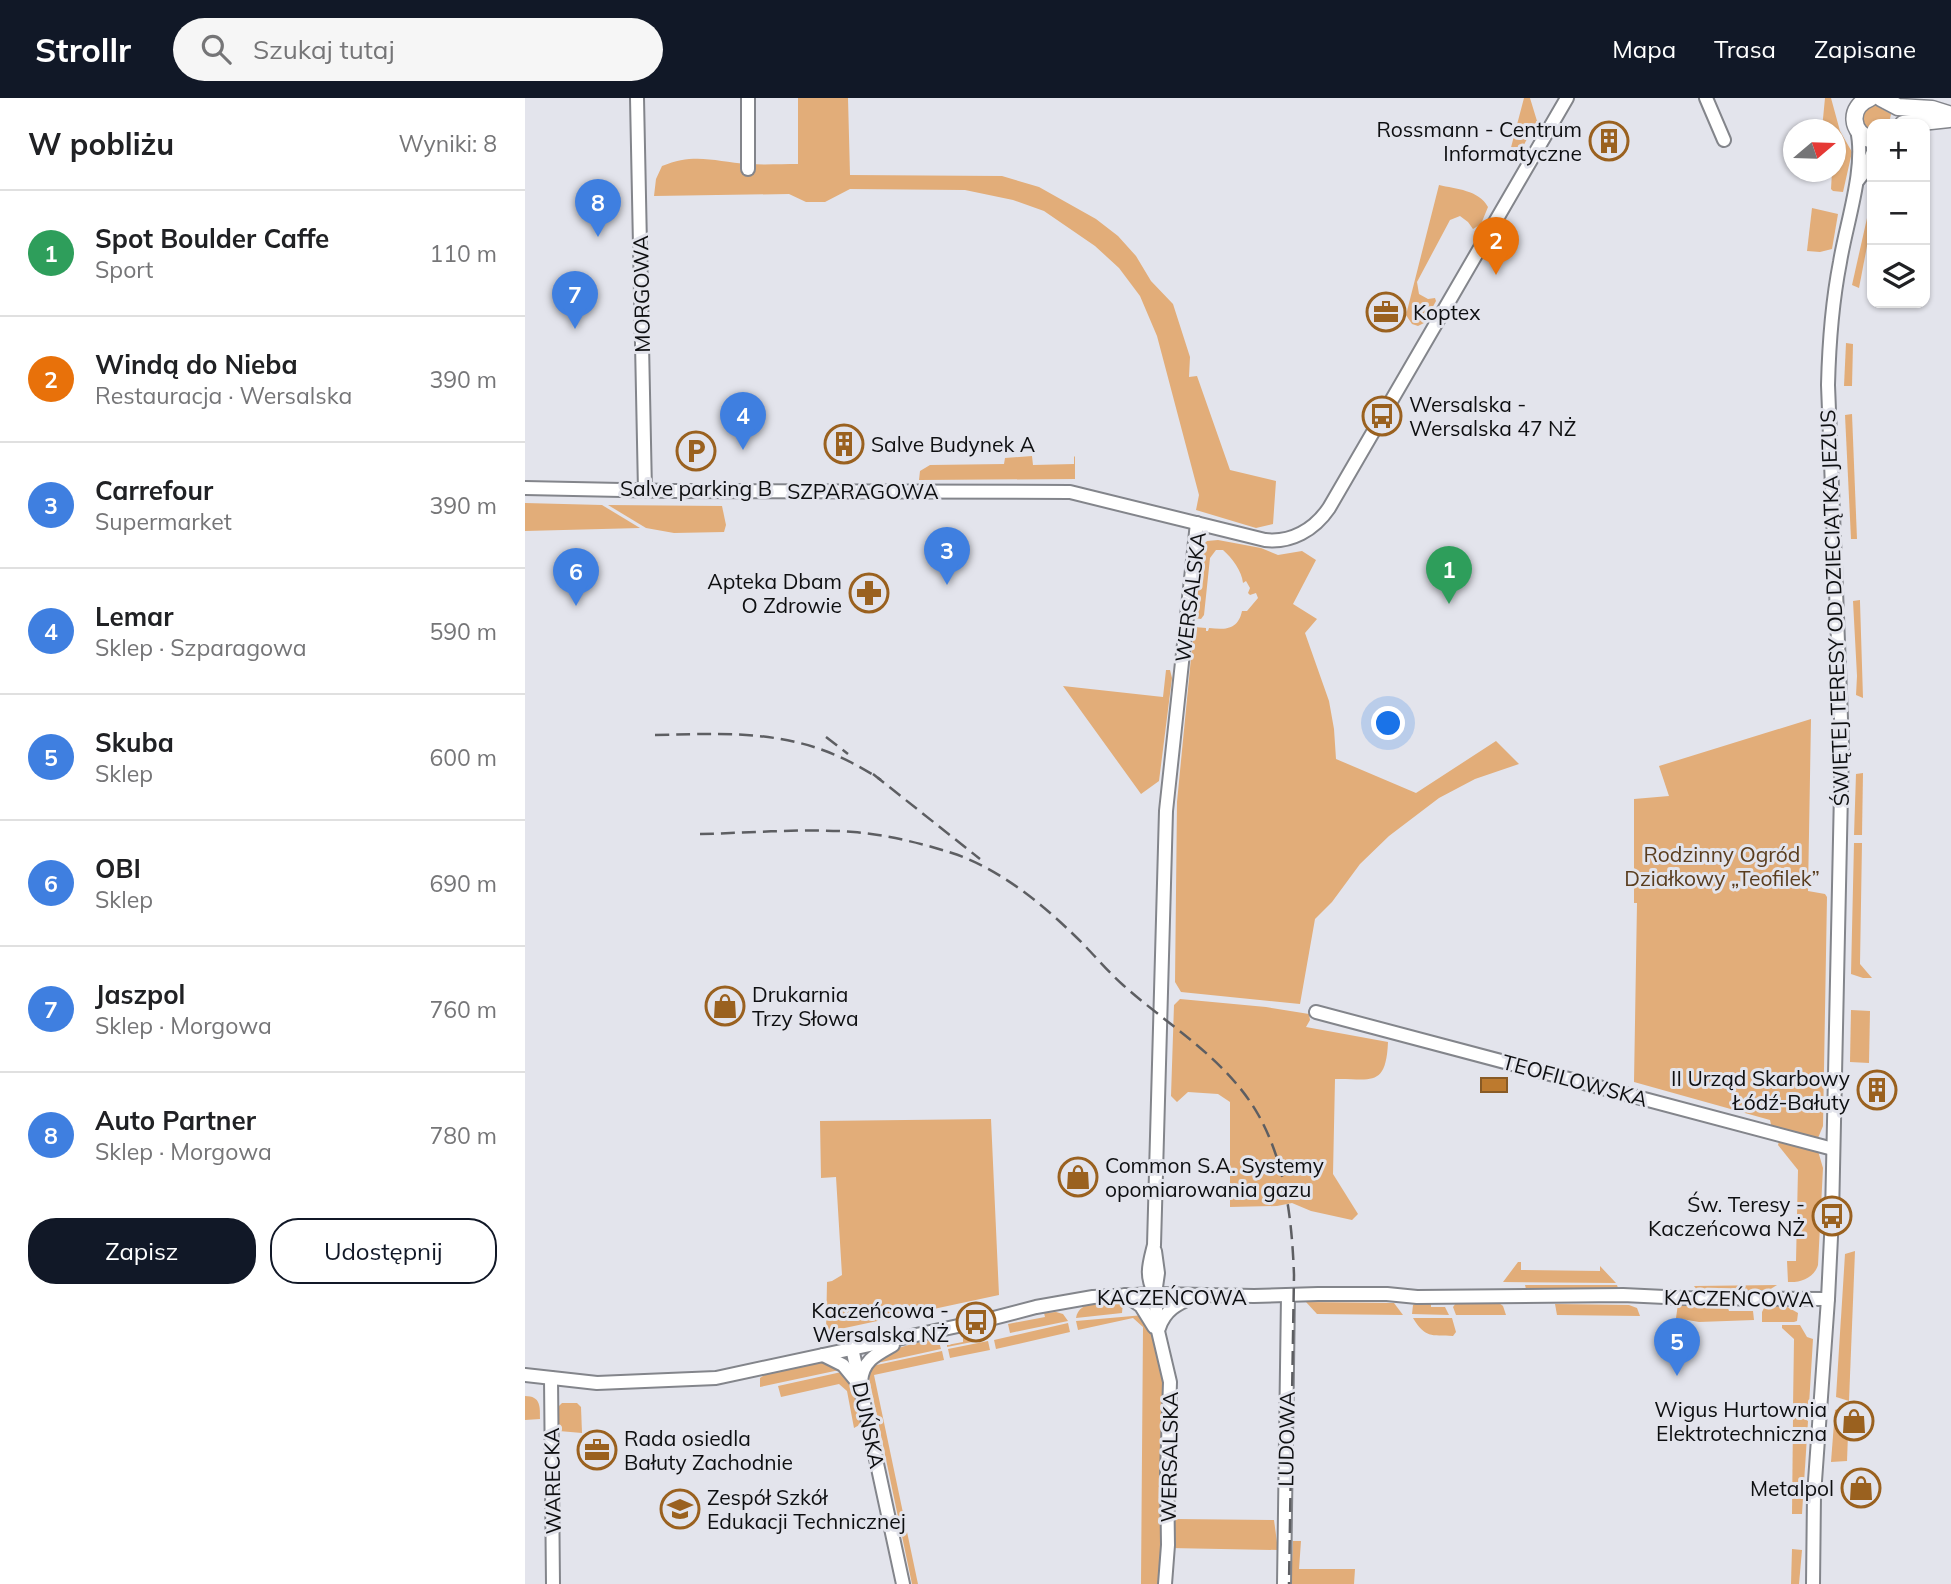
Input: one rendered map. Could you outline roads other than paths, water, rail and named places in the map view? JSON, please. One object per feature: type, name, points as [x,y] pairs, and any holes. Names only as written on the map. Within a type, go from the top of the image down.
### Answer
[{"type":"main road","points":[[1848,98],[1856,122],[1867,138]]},
{"type":"main road","points":[[1856,122],[1859,104],[1870,98]]},
{"type":"main road","points":[[1885,100],[1901,108],[1938,110],[1951,117]]},
{"type":"main road","points":[[1885,100],[1896,114],[1896,119]]},
{"type":"main road","points":[[1930,119],[1951,117]]},
{"type":"street","name":"MORGOWA","points":[[637,98],[645,491]]},
{"type":"street","points":[[748,98],[748,169]]},
{"type":"street","name":"WERSALSKA","points":[[1155,1294],[1149,1284],[1148,1273],[1154,1245],[1166,820],[1197,523],[1276,541],[1303,533],[1323,517],[1567,98]]},
{"type":"street","points":[[1706,98],[1724,140]]},
{"type":"street","name":"ŚWIĘTEJ TERESY OD DZIECIĄTKA JEZUS","points":[[1813,1584],[1815,1482],[1828,1299],[1842,730],[1828,385],[1836,283],[1857,180],[1860,143],[1856,122]]},
{"type":"street","name":"ŚWIĘTEJ TERESY OD DZIECIĄTKA JEZUS","points":[[1857,180],[1867,166]]},
{"type":"street","name":"SZPARAGOWA","points":[[525,488],[645,491],[1070,492],[1197,523]]},
{"type":"street","name":"TEOFILOWSKA","points":[[1315,1012],[1833,1149]]},
{"type":"street","name":"WERSALSKA","points":[[1154,1245],[1159,1273],[1155,1294],[1158,1331],[1170,1382],[1165,1584]]},
{"type":"street","points":[[1125,1294],[1148,1273]]},
{"type":"street","name":"WERSALSKA","points":[[1125,1294],[1141,1306],[1158,1331]]},
{"type":"street","name":"KACZEŃCOWA","points":[[525,1375],[597,1383],[703,1380],[906,1338],[1059,1302],[1125,1294],[1375,1294],[1474,1298],[1609,1295],[1828,1299]]},
{"type":"street","name":"LUDOWA","points":[[1284,1584],[1288,1295]]},
{"type":"street","points":[[1158,1331],[1170,1309],[1197,1296]]},
{"type":"street","points":[[861,1388],[862,1375],[868,1361],[906,1338]]},
{"type":"street","name":"DUŃSKA","points":[[852,1348],[902,1584]]},
{"type":"street","points":[[821,1355],[843,1365],[861,1388]]},
{"type":"street","name":"WARECKA","points":[[551,1378],[553,1584]]},
{"type":"railway","points":[[655,735],[745,735],[799,743],[853,763],[881,780]]},
{"type":"railway","points":[[826,737],[848,754]]},
{"type":"railway","points":[[873,774],[980,859]]},
{"type":"railway","points":[[700,834],[854,832],[916,843],[969,859],[1002,877],[1047,910],[1123,985],[1197,1045],[1231,1077],[1246,1096],[1259,1116],[1276,1154],[1286,1194],[1291,1234],[1294,1275],[1289,1584]]},
{"type":"place","name":"Rossmann - Centrum Informatyczne","points":[[1609,141]]},
{"type":"place","name":"Auto Partner","points":[[598,237]]},
{"type":"place","name":"Windą do Nieba","points":[[1496,275]]},
{"type":"place","name":"Koptex","points":[[1386,312]]},
{"type":"place","name":"Jaszpol","points":[[575,329]]},
{"type":"place","name":"Wersalska - Wersalska 47 NŻ","points":[[1382,416]]},
{"type":"place","name":"Salve Budynek A","points":[[844,444]]},
{"type":"place","name":"Lemar","points":[[743,450]]},
{"type":"place","name":"Salve parking B","points":[[696,451]]},
{"type":"place","name":"Carrefour","points":[[947,585]]},
{"type":"place","name":"Apteka Dbam O Zdrowie","points":[[869,593]]},
{"type":"place","name":"Spot Boulder Caffe","points":[[1449,604]]},
{"type":"place","name":"OBI","points":[[576,606]]},
{"type":"place","name":"Drukarnia Trzy Słowa","points":[[725,1006]]},
{"type":"place","name":"II Urząd Skarbowy Łódź-Bałuty","points":[[1877,1090]]},
{"type":"place","name":"Common S.A. Systemy opomiarowania gazu","points":[[1078,1177]]},
{"type":"place","name":"Św. Teresy - Kaczeńcowa NŻ","points":[[1832,1216]]},
{"type":"place","name":"Kaczeńcowa - Wersalska NŻ","points":[[976,1322]]},
{"type":"place","name":"Skuba","points":[[1677,1376]]},
{"type":"place","name":"Wigus Hurtownia Elektrotechniczna","points":[[1854,1421]]},
{"type":"place","name":"Rada osiedla Bałuty Zachodnie","points":[[597,1450]]},
{"type":"place","name":"Metalpol","points":[[1861,1488]]},
{"type":"place","name":"Zespół Szkół Edukacji Technicznej","points":[[680,1509]]},
{"type":"park label","name":"Rodzinny Ogród Działkowy „Teofilek”","points":[[1722,866]]}]
